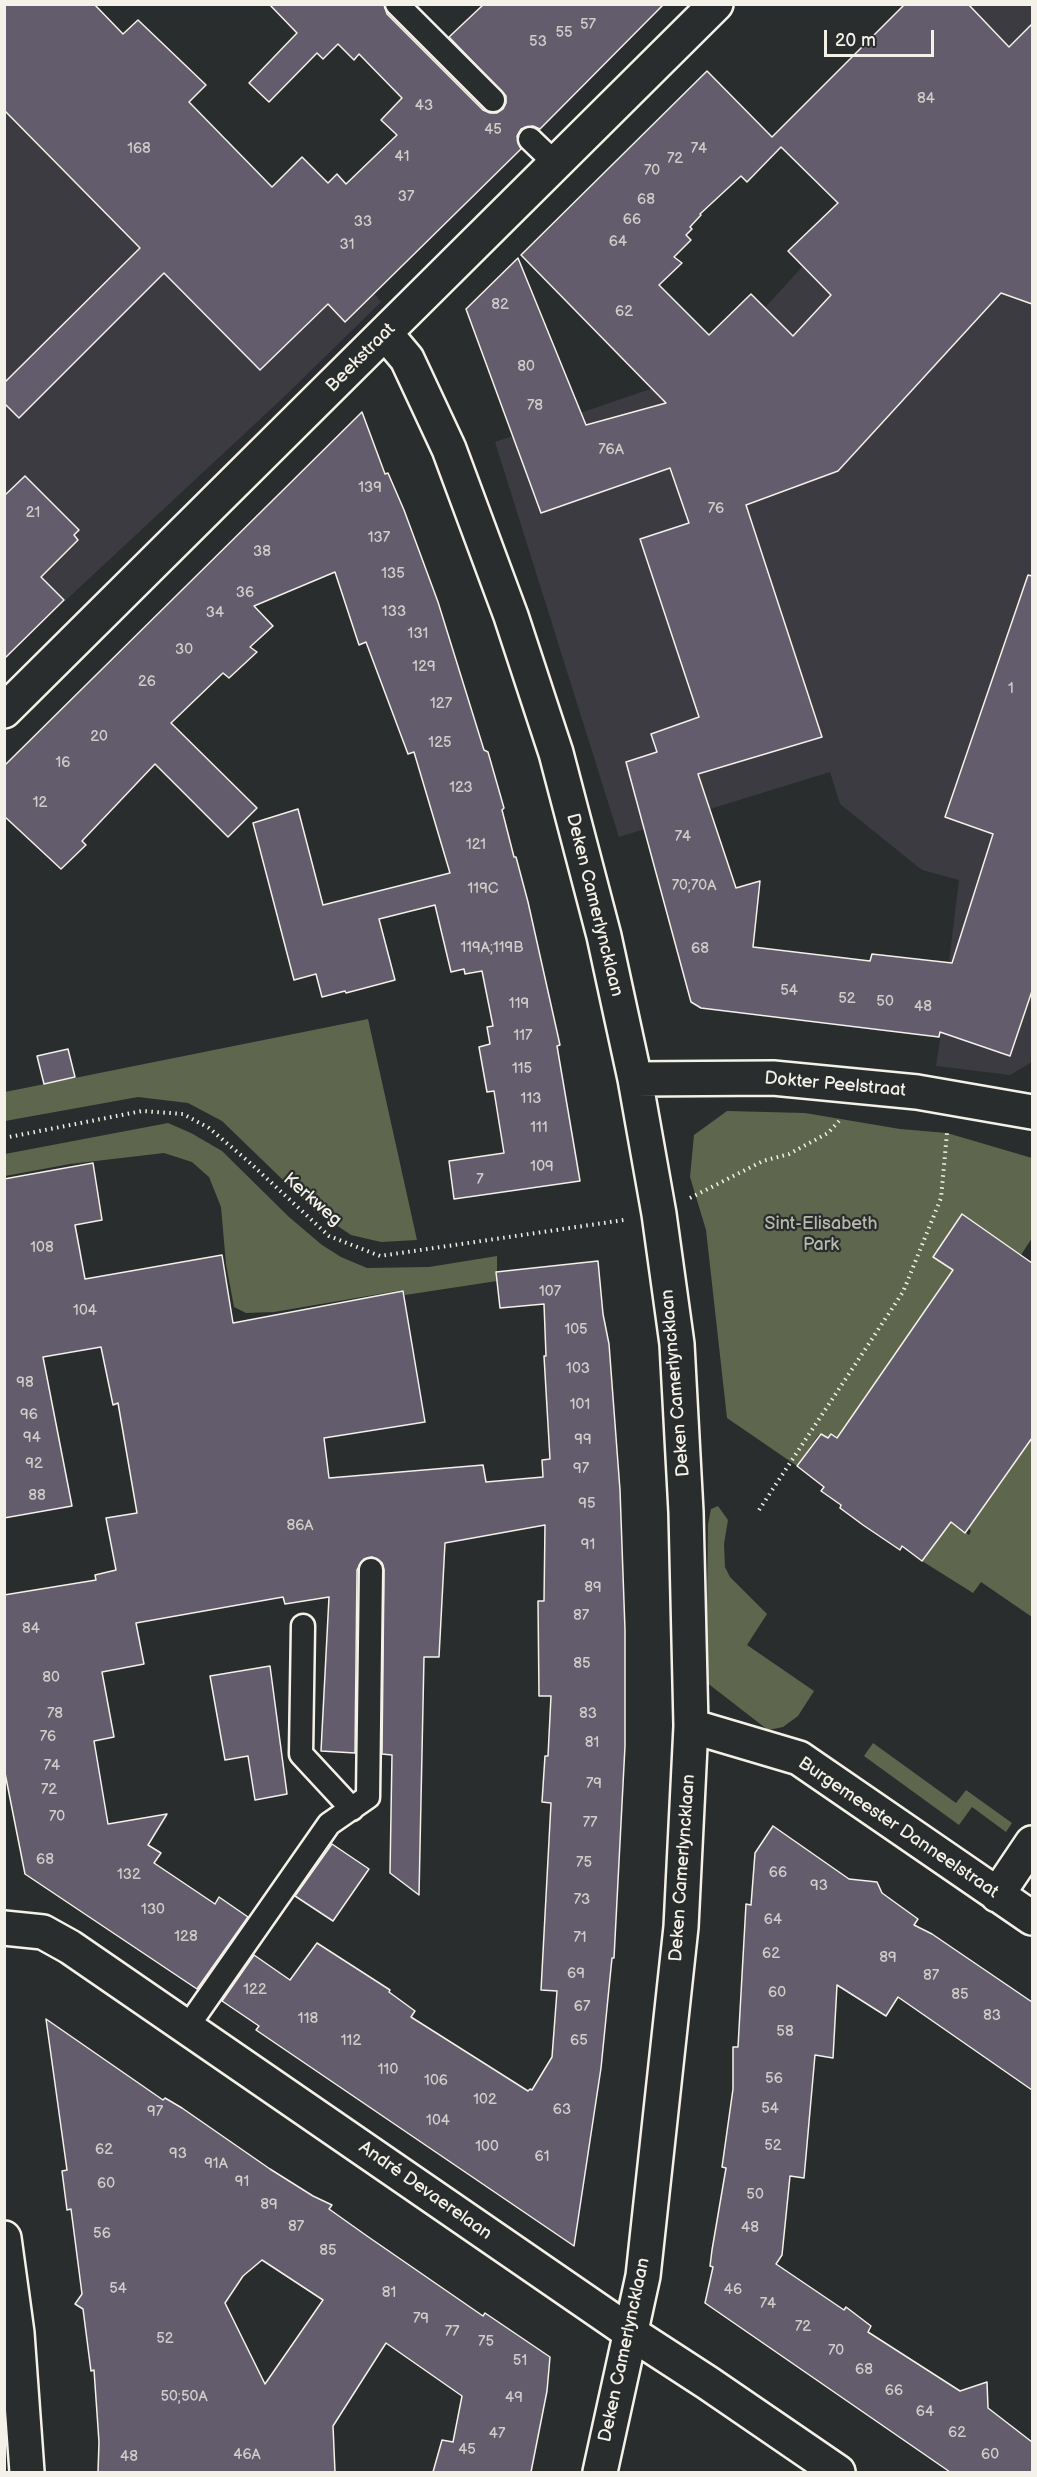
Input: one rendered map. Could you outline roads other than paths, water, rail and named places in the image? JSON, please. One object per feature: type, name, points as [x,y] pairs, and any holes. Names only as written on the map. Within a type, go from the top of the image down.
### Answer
[{"type":"street","name":"Beekstraat","points":[[4,711],[716,4]]},
{"type":"street","name":"Deken Camerlyncklaan","points":[[386,334],[407,359],[449,448],[511,616],[559,765],[604,936],[635,1079],[659,1214],[677,1344],[686,1512],[691,1726],[681,1927],[643,2276],[600,2472]]},
{"type":"street","name":"Dokter Peelstraat","points":[[635,1079],[773,1078],[917,1092],[1032,1112]]},
{"type":"street","name":"Burgemeester Danneelstraat","points":[[691,1726],[799,1758],[1032,1918]]},
{"type":"street","points":[[998,1895],[1032,1843]]},
{"type":"street","name":"André Devaerelaan","points":[[4,1928],[43,1932],[70,1947],[188,2026],[631,2333],[838,2472]]},
{"type":"street","points":[[4,2238],[17,2333],[27,2472]]},
{"type":"lane","points":[[397,4],[493,100]]},
{"type":"lane","points":[[530,139],[555,164]]},
{"type":"lane","points":[[188,2026],[329,1824],[368,1797],[371,1570]]},
{"type":"lane","points":[[303,1626],[301,1754],[352,1809]]},
{"type":"park label","name":"Sint-Elisabeth Park","points":[[821,1234]]}]
